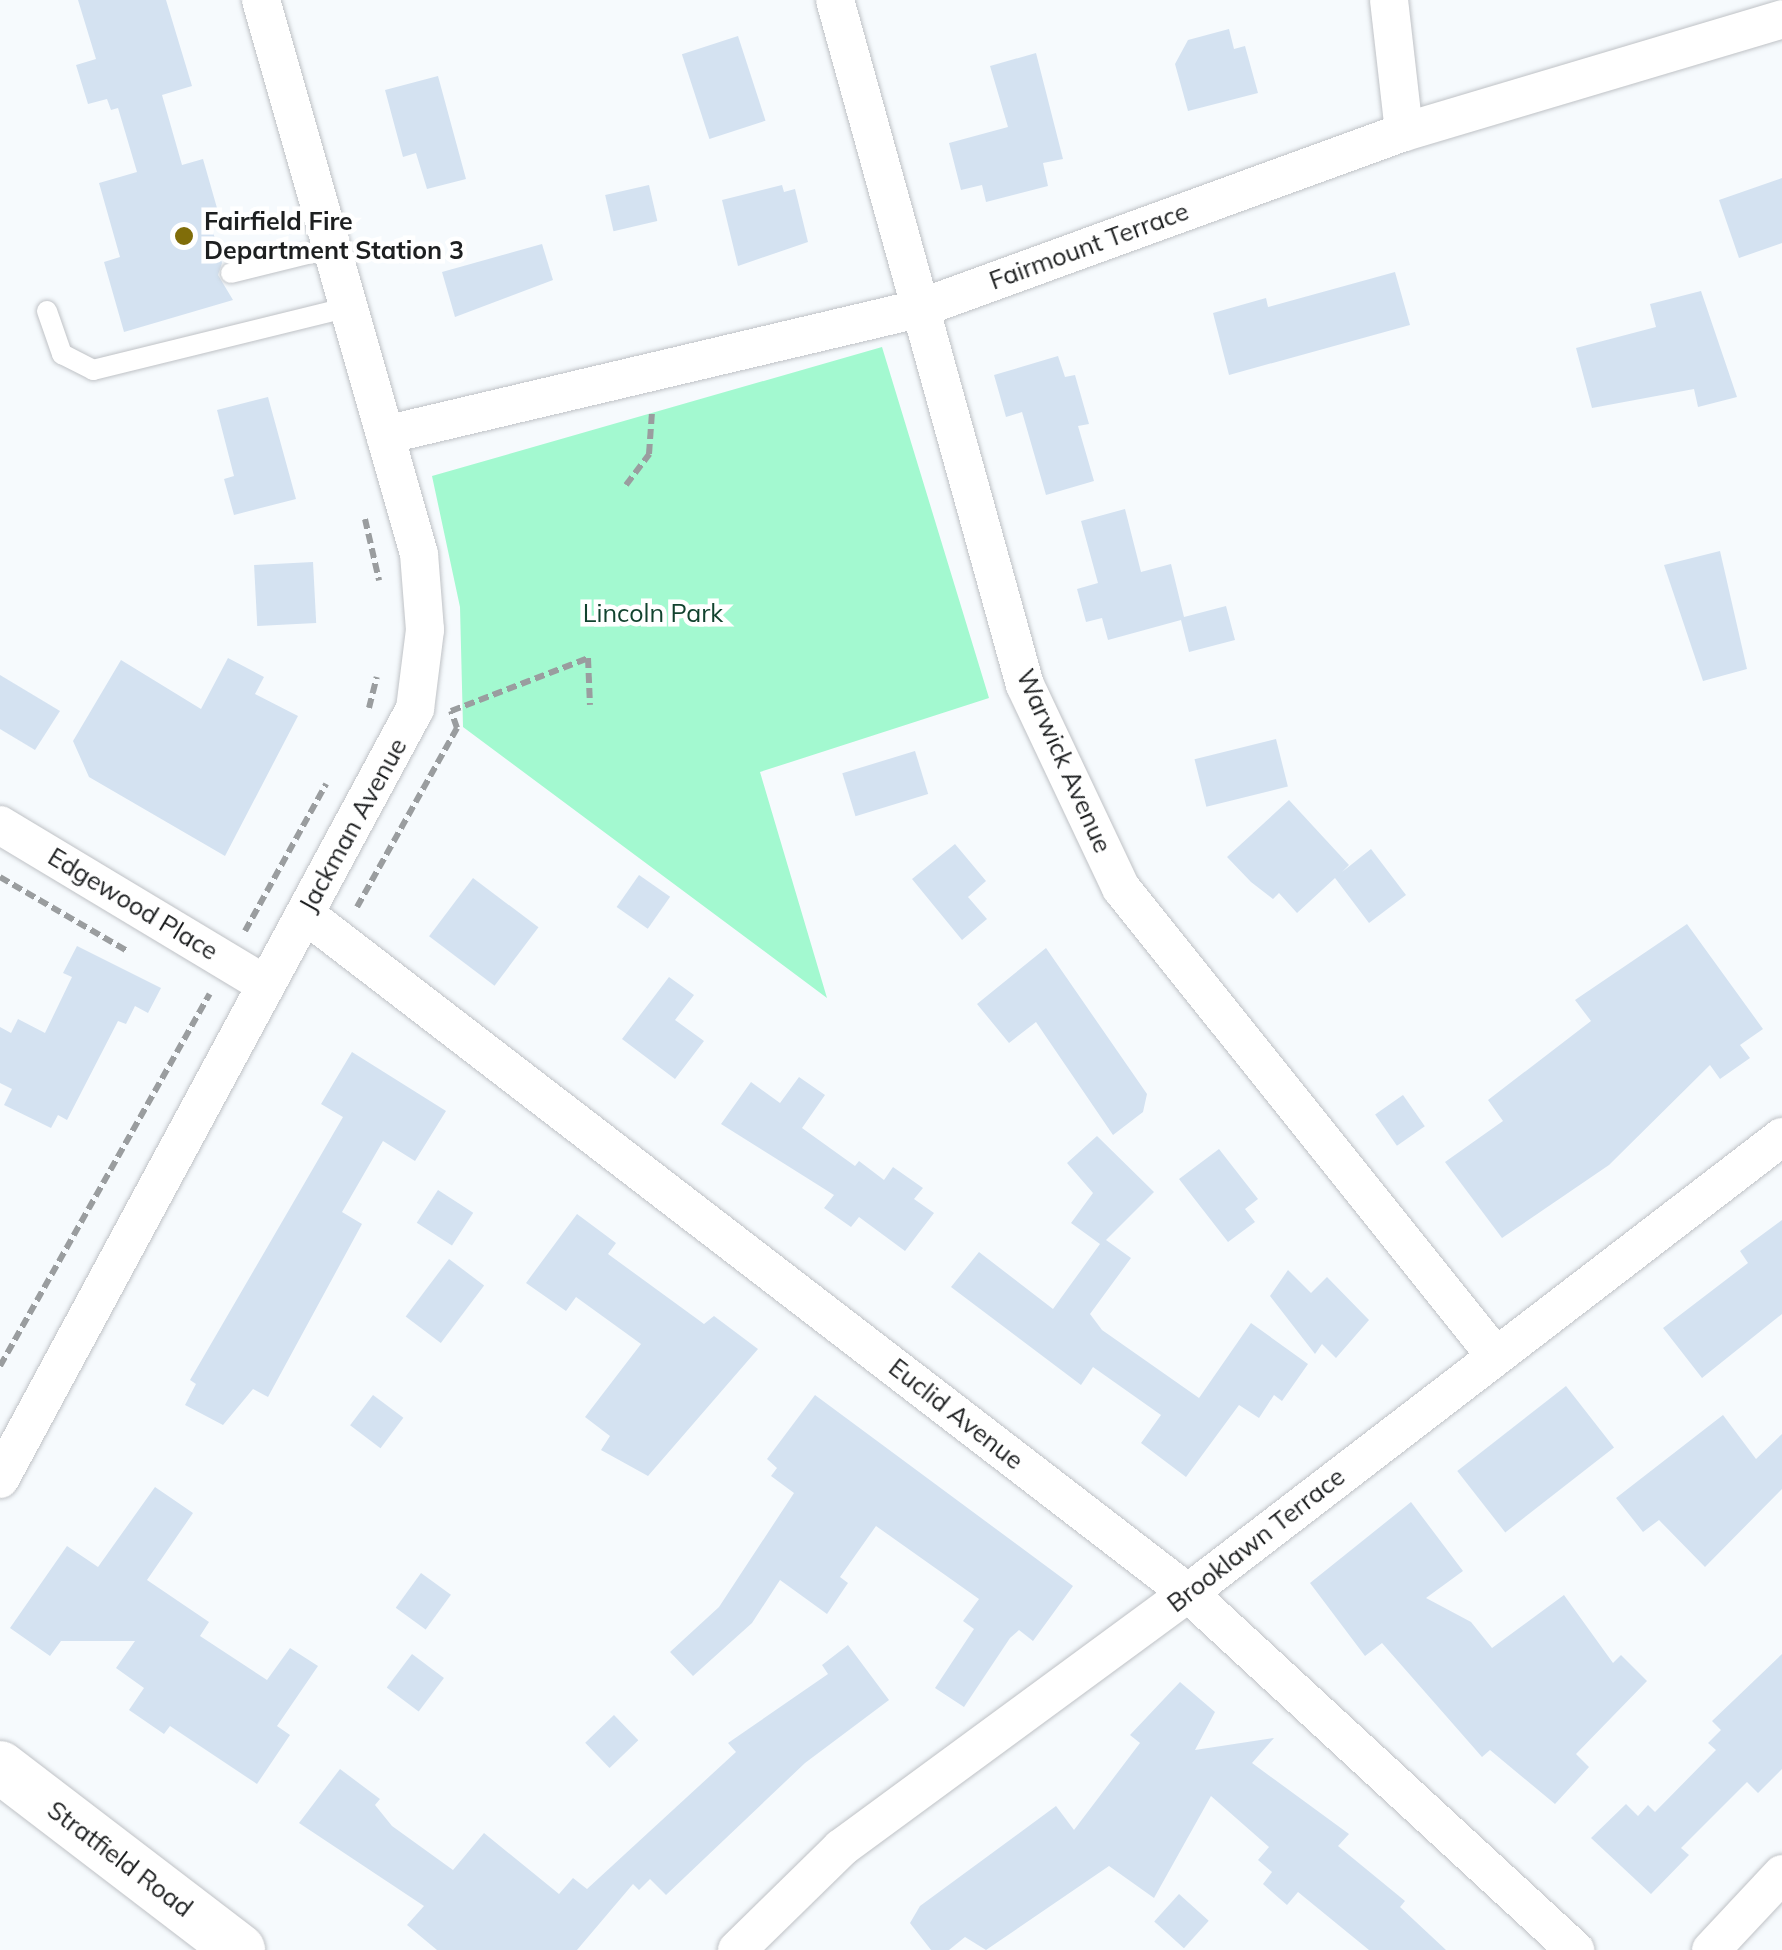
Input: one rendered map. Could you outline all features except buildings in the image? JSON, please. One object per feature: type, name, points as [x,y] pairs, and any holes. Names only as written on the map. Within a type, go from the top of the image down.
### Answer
[{"type":"main road","name":"Stratfield Road","points":[[0,1767],[239,1950]]},
{"type":"street","name":"Jackman Avenue","points":[[0,1479],[414,709],[425,630],[418,554],[261,0]]},
{"type":"street","name":"Warwick Avenue","points":[[835,0],[1025,684],[1121,888],[1494,1354]]},
{"type":"street","points":[[1389,0],[1404,132]]},
{"type":"street","name":"Fairmount Terrace","points":[[385,435],[918,308],[1404,132],[1782,19]]},
{"type":"street","name":"Edgewood Place","points":[[0,825],[265,984]]},
{"type":"street","name":"Euclid Avenue","points":[[305,914],[1188,1593],[1575,1950]]},
{"type":"street","name":"Brooklawn Terrace","points":[[737,1950],[841,1848],[1188,1593],[1494,1354],[1782,1137]]},
{"type":"street","points":[[1711,1950],[1782,1874]]},
{"type":"lane","points":[[230,273],[332,248]]},
{"type":"lane","points":[[46,311],[62,354],[93,370],[349,306]]},
{"type":"path","points":[[626,485],[648,454],[652,406]]},
{"type":"path","points":[[363,510],[381,601]]},
{"type":"path","points":[[341,941],[458,728],[451,711],[588,658],[590,705]]},
{"type":"path","points":[[359,726],[380,664]]},
{"type":"path","points":[[0,1366],[330,776]]},
{"type":"path","points":[[0,877],[144,961]]},
{"type":"path","points":[[192,989],[208,998]]},
{"type":"green space","name":"Lincoln Park","points":[[882,347],[989,698],[760,772],[827,998],[463,727],[460,607],[432,476]]},
{"type":"place","name":"Fairfield Fire Department Station 3","points":[[184,236]]}]
